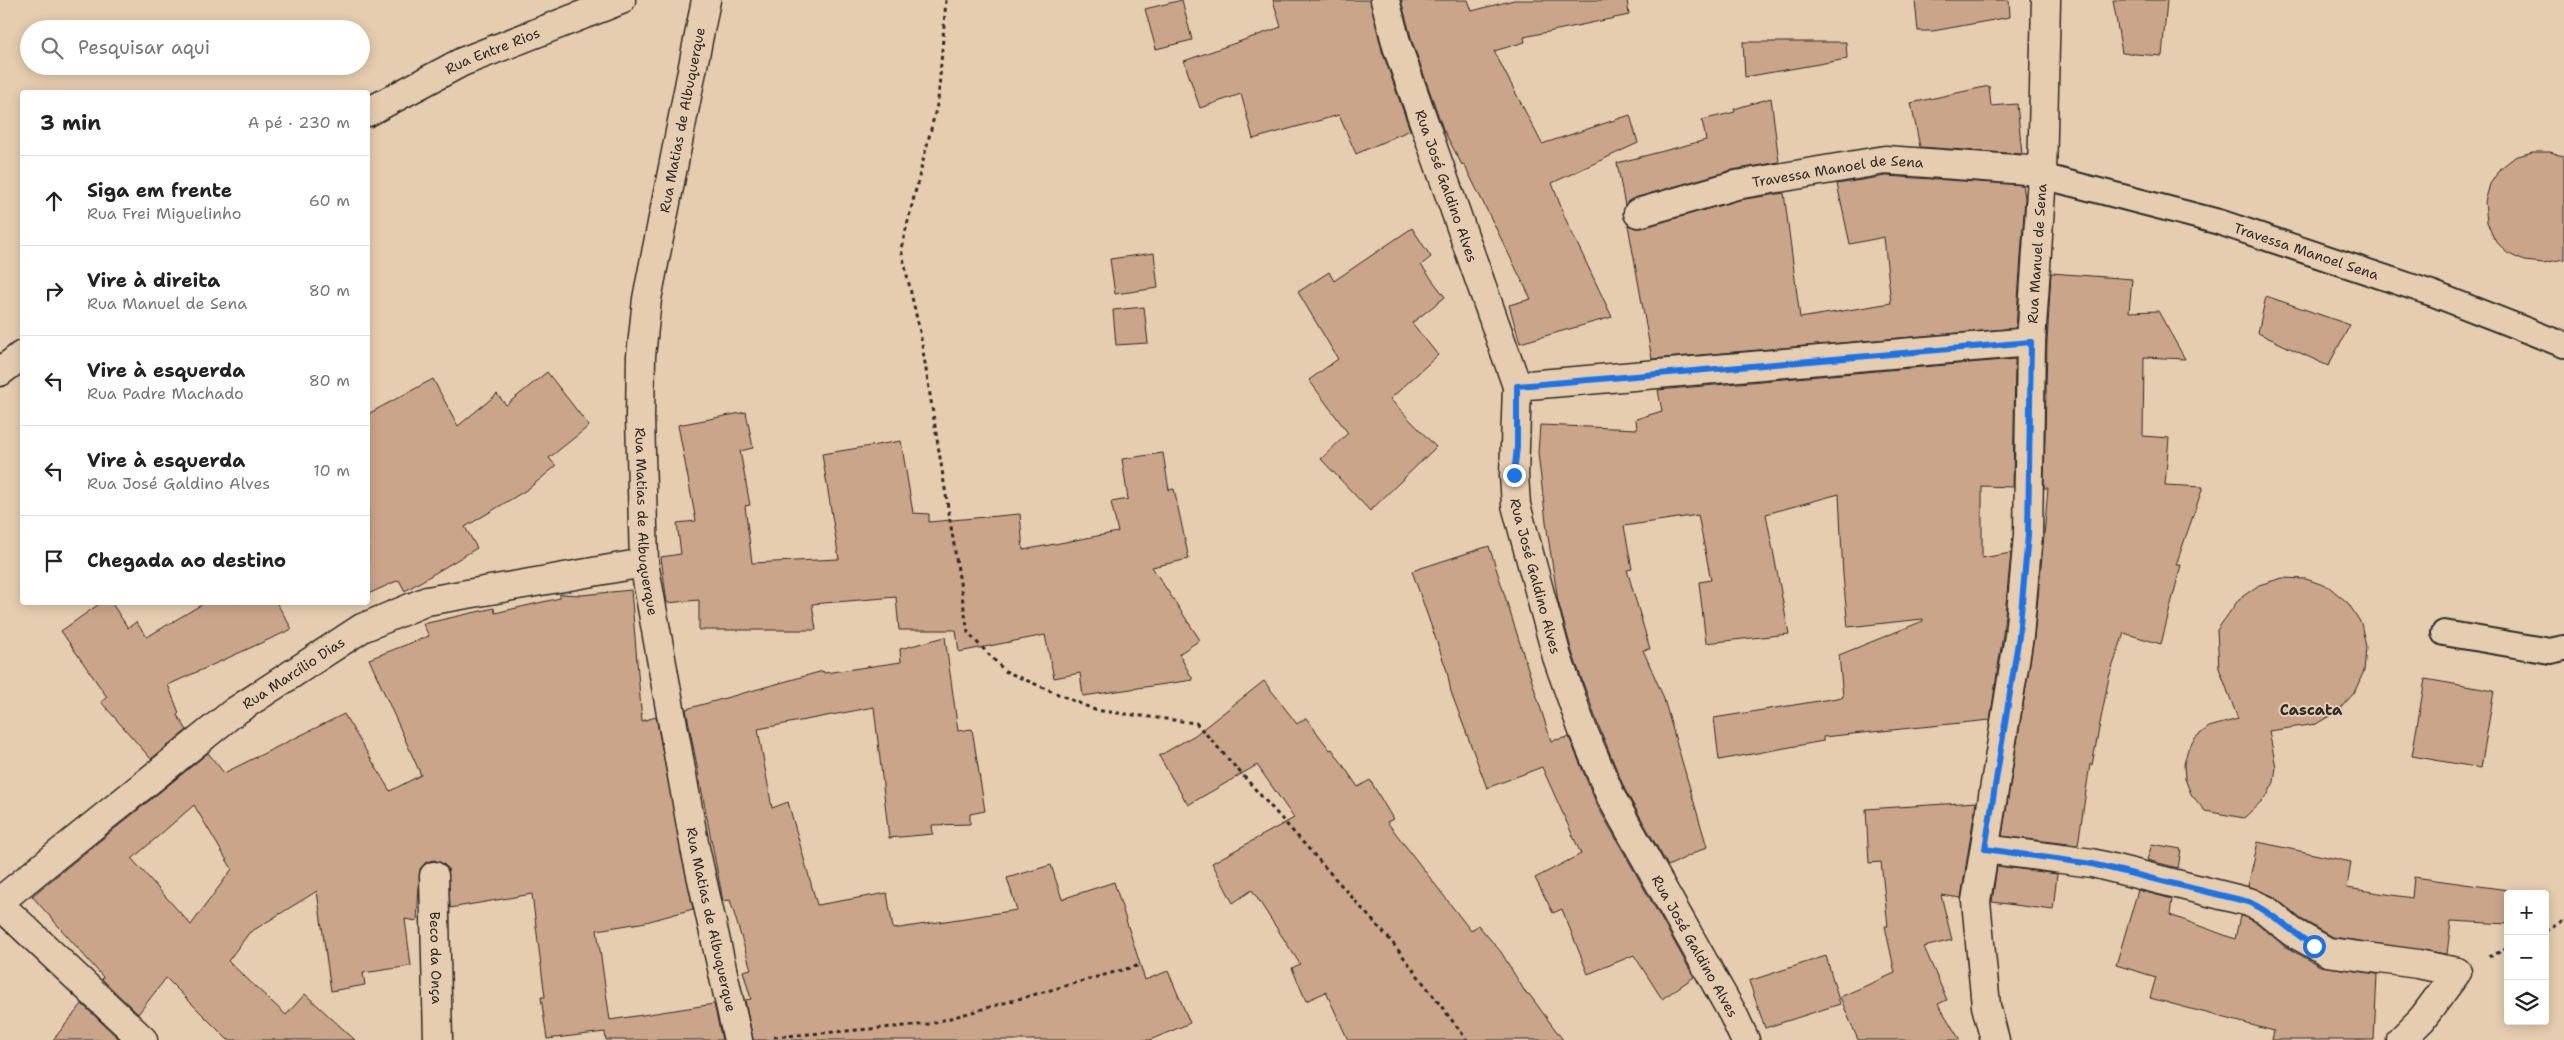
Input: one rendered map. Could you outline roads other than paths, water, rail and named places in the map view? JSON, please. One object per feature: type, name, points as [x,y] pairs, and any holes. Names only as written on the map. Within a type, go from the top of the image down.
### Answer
[{"type":"street","name":"Rua Matias de Albuquerque","points":[[706,0],[647,298],[641,356],[640,417],[644,563],[695,848],[738,1040]]},
{"type":"street","name":"Rua José Galdino Alves","points":[[1385,0],[1397,46],[1517,386],[1517,447],[1514,475],[1516,504],[1557,657],[1582,728],[1611,797],[1733,1014],[1745,1040]]},
{"type":"street","name":"Rua Manuel de Sena","points":[[1995,1040],[1986,1006],[1976,901],[2019,636],[2028,535],[2031,342],[2042,174],[2046,0]]},
{"type":"street","name":"Rua Entre Rios","points":[[370,111],[462,62],[613,1]]},
{"type":"street","name":"Travessa Manoel de Sena","points":[[1638,213],[1736,184],[1885,160],[2042,174]]},
{"type":"street","points":[[1517,386],[2031,342]]},
{"type":"street","points":[[0,372],[20,357]]},
{"type":"street","name":"Rua Marcílio Dias","points":[[0,901],[234,712],[362,628],[426,601],[644,563]]},
{"type":"street","points":[[1985,849],[2092,864],[2249,902],[2266,910],[2292,932],[2328,952],[2418,964],[2457,972],[2422,1019],[2401,1040]]},
{"type":"street","name":"Beco da Onça","points":[[434,876],[438,1040]]},
{"type":"street","points":[[0,905],[143,1040]]},
{"type":"lane","name":"Travessa Manoel Sena","points":[[2042,174],[2233,227],[2434,294],[2564,346]]},
{"type":"lane","points":[[2444,634],[2550,651],[2564,648]]},
{"type":"district","name":"Cascata","points":[[2311,710]]}]
